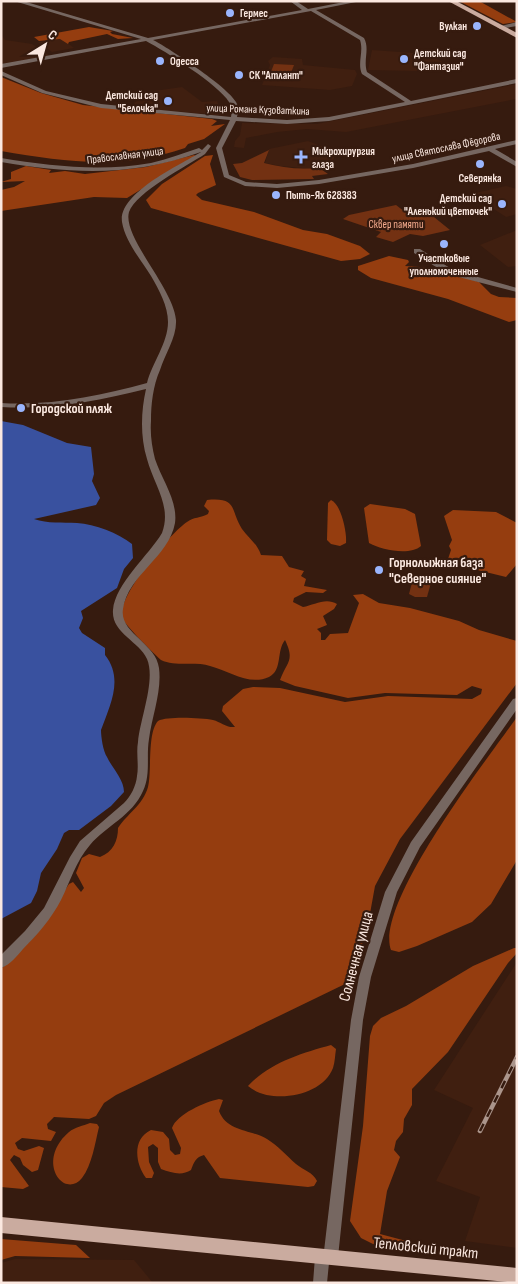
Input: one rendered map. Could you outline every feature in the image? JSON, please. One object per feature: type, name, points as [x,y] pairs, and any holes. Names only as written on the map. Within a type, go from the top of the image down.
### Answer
[{"type":"main road","points":[[451,1],[517,36]]},
{"type":"main road","name":"Тепловский тракт","points":[[1,1225],[517,1276]]},
{"type":"street","points":[[16,1],[148,39],[221,89],[235,106],[234,119],[220,145]]},
{"type":"street","points":[[30,5],[42,1]]},
{"type":"street","points":[[292,1],[362,39],[364,44],[362,67],[364,73],[411,103]]},
{"type":"street","points":[[1,66],[359,1]]},
{"type":"street","points":[[500,27],[517,24]]},
{"type":"street","name":"улица Романа Кузоваткина","points":[[1,73],[44,92],[87,104],[234,119],[315,121],[517,81]]},
{"type":"street","name":"улица Святослава Фёдорова","points":[[220,145],[219,153],[228,178],[236,183],[256,185],[327,182],[517,142]]},
{"type":"street","name":"Православная улица","points":[[1,160],[65,170],[102,170],[166,161],[208,146],[220,145]]},
{"type":"street","points":[[1,963],[28,938],[46,914],[74,859],[87,840],[133,800],[143,774],[142,752],[149,715],[154,666],[148,651],[127,631],[117,615],[118,606],[137,573],[162,540],[170,522],[167,499],[149,452],[147,425],[150,385],[172,322],[170,308],[161,288],[127,229],[125,213],[129,204],[145,190],[203,153],[208,146]]},
{"type":"street","points":[[489,148],[517,165]]},
{"type":"street","points":[[417,250],[450,272],[517,290]]},
{"type":"street","points":[[1,405],[38,406],[93,398],[150,385]]},
{"type":"street","name":"Солнечная улица","points":[[320,1283],[335,1200],[357,1020],[365,977],[390,892],[415,845],[517,701]]},
{"type":"shaded area","points":[[459,1],[479,1],[517,22],[503,24]]},
{"type":"shaded area","points":[[89,27],[113,31],[110,32],[133,38],[118,39],[107,34],[69,42],[68,44],[60,39],[39,41],[34,37]]},
{"type":"shaded area","points":[[1,34],[5,40],[32,44],[50,56],[1,64]]},
{"type":"shaded area","points":[[61,38],[74,48],[52,52],[38,42]]},
{"type":"shaded area","name":"Детский сад \"Фантазия\"","points":[[372,50],[428,54],[448,65],[417,71],[368,70]]},
{"type":"shaded area","points":[[273,57],[302,59],[303,65],[355,70],[357,74],[352,86],[330,90],[262,85],[270,65],[268,61]]},
{"type":"shaded area","points":[[1,77],[41,93],[83,105],[217,121],[211,126],[225,124],[204,139],[188,144],[185,148],[161,155],[116,162],[71,161],[1,151]]},
{"type":"shaded area","points":[[517,84],[516,99],[346,132],[307,129],[277,132],[246,138],[244,148],[234,147],[235,141],[240,135],[242,123],[317,124]]},
{"type":"shaded area","name":"Детский сад \"Белочка\"","points":[[182,87],[202,102],[217,101],[222,114],[131,107],[138,99],[133,94]]},
{"type":"shaded area","name":"Микрохирургия глаза","points":[[308,141],[336,152],[332,164],[313,169],[265,163],[269,149]]},
{"type":"shaded area","points":[[213,155],[210,164],[216,185],[196,195],[202,200],[254,212],[303,230],[327,234],[360,246],[370,254],[360,259],[341,261],[151,208],[146,200],[162,184],[205,156]]},
{"type":"shaded area","points":[[196,156],[127,198],[94,197],[1,211],[1,190],[14,187],[25,181],[1,182],[11,179],[11,172],[26,166],[51,170],[49,173],[65,171],[85,174],[146,167]]},
{"type":"shaded area","name":"Детский сад \"Аленький цветочек\"","points":[[506,186],[517,189],[517,214],[506,217],[471,194]]},
{"type":"shaded area","points":[[517,230],[517,266],[508,267],[480,245]]},
{"type":"shaded area","points":[[389,256],[408,260],[409,262],[405,266],[434,268],[479,282],[491,294],[499,297],[517,298],[517,320],[509,322],[448,299],[371,278],[358,270],[358,266]]},
{"type":"shaded area","points":[[207,500],[224,501],[232,506],[242,529],[255,544],[261,555],[282,556],[289,567],[304,571],[301,576],[306,579],[304,586],[327,590],[323,593],[306,592],[294,598],[293,602],[303,607],[324,601],[337,604],[334,609],[323,616],[327,625],[317,629],[321,633],[321,640],[325,640],[330,634],[348,633],[359,603],[353,595],[363,594],[379,603],[410,608],[459,621],[479,630],[517,641],[517,683],[400,839],[375,886],[369,919],[355,970],[345,984],[116,1095],[104,1103],[96,1116],[89,1119],[54,1117],[47,1124],[48,1129],[56,1132],[51,1141],[22,1138],[15,1143],[18,1149],[24,1151],[39,1146],[44,1148],[38,1170],[32,1172],[23,1165],[20,1158],[14,1155],[10,1160],[29,1186],[23,1189],[1,1187],[1,969],[34,937],[69,884],[73,882],[81,892],[84,888],[76,873],[82,858],[89,854],[100,857],[105,855],[114,846],[118,828],[146,793],[149,780],[152,734],[158,721],[177,718],[201,719],[213,720],[226,726],[235,727],[222,711],[223,706],[243,689],[253,687],[280,688],[345,702],[388,696],[472,699],[481,694],[482,689],[472,686],[457,695],[385,693],[348,698],[295,686],[280,680],[290,657],[285,640],[282,644],[276,670],[269,677],[262,679],[247,679],[204,665],[173,663],[161,660],[124,622],[122,609],[135,582],[157,552],[189,520],[208,514],[209,511],[204,506]]},
{"type":"shaded area","points":[[331,500],[338,507],[344,526],[346,543],[340,546],[331,544],[327,540],[328,503]]},
{"type":"shaded area","points":[[370,504],[405,509],[415,514],[421,546],[410,551],[395,551],[369,543],[364,508]]},
{"type":"shaded area","points":[[453,510],[496,512],[517,523],[517,564],[506,577],[457,565],[448,559],[451,550],[449,546],[452,540],[444,516]]},
{"type":"shaded area","points":[[517,717],[517,860],[491,904],[472,922],[417,946],[399,952],[391,950],[390,928],[399,900],[416,867],[460,797]]},
{"type":"shaded area","points":[[517,948],[517,953],[508,963],[448,1052],[412,1089],[412,1105],[404,1119],[403,1132],[396,1141],[394,1150],[400,1157],[387,1191],[380,1234],[429,1247],[427,1250],[390,1248],[373,1244],[361,1238],[350,1221],[363,1126],[370,1036],[373,1026],[381,1018],[406,1006],[473,966]]},
{"type":"shaded area","points":[[517,962],[517,1248],[465,1241],[480,1197],[436,1181],[473,1108],[434,1090]]},
{"type":"shaded area","points":[[331,1045],[336,1049],[333,1068],[327,1078],[318,1086],[295,1095],[282,1096],[258,1092],[248,1086],[266,1071],[286,1060]]},
{"type":"shaded area","points":[[219,1099],[223,1100],[219,1111],[227,1123],[267,1139],[296,1164],[313,1175],[317,1181],[314,1186],[308,1187],[220,1178],[204,1155],[194,1162],[191,1170],[188,1172],[169,1172],[161,1169],[158,1162],[158,1148],[153,1144],[148,1147],[149,1162],[154,1173],[152,1178],[146,1178],[139,1165],[137,1152],[138,1145],[145,1134],[151,1130],[163,1132],[169,1139],[170,1150],[175,1155],[180,1154],[181,1148],[172,1128],[175,1123],[192,1109]]},
{"type":"shaded area","points":[[90,1123],[97,1124],[99,1127],[91,1160],[85,1173],[75,1184],[61,1181],[53,1165],[54,1155],[59,1143],[69,1132]]},
{"type":"shaded area","points":[[1,1239],[76,1245],[90,1258],[15,1256],[1,1260]]},
{"type":"shaded area","points":[[15,1259],[134,1260],[153,1283],[1,1283],[1,1263]]},
{"type":"green space","points":[[274,64],[294,65],[289,78],[269,77]]},
{"type":"green space","points":[[269,150],[264,163],[295,168],[326,166],[328,167],[321,169],[328,174],[312,176],[314,179],[252,180],[240,177],[233,164],[242,163]]},
{"type":"green space","name":"Сквер памяти","points":[[396,205],[405,212],[424,209],[450,230],[423,236],[410,234],[393,242],[376,237],[381,232],[343,219],[349,215]]},
{"type":"green space","points":[[414,575],[426,575],[432,579],[427,597],[415,597],[409,594]]},
{"type":"water","points":[[1,421],[23,425],[67,443],[91,447],[94,474],[92,481],[100,498],[96,505],[34,519],[91,525],[106,530],[132,544],[133,558],[124,569],[117,588],[81,611],[83,618],[79,628],[82,633],[105,648],[105,655],[114,673],[114,692],[101,730],[101,736],[103,748],[120,778],[124,792],[111,806],[79,830],[69,830],[64,833],[57,849],[41,873],[37,891],[31,903],[1,919]]},
{"type":"railway","points":[[480,1131],[517,1057]]},
{"type":"place","name":"Гермес","points":[[230,13]]},
{"type":"place","name":"Вулкан","points":[[477,26]]},
{"type":"place","name":"Детский сад \"Фантазия\"","points":[[404,59]]},
{"type":"place","name":"Одесса","points":[[160,61]]},
{"type":"place","name":"СК \"Атлант\"","points":[[239,75]]},
{"type":"place","name":"Детский сад \"Белочка\"","points":[[168,101]]},
{"type":"place","name":"Микрохирургия глаза","points":[[301,157]]},
{"type":"place","name":"Северянка","points":[[480,164]]},
{"type":"place","name":"Пыть-Ях 628383","points":[[276,195]]},
{"type":"place","name":"Детский сад \"Аленький цветочек\"","points":[[502,204]]},
{"type":"place","name":"Участковые уполномоченные","points":[[444,244]]},
{"type":"place","name":"Городской пляж","points":[[21,408]]},
{"type":"place","name":"Горнолыжная база \"Северное сияние\"","points":[[379,570]]}]
